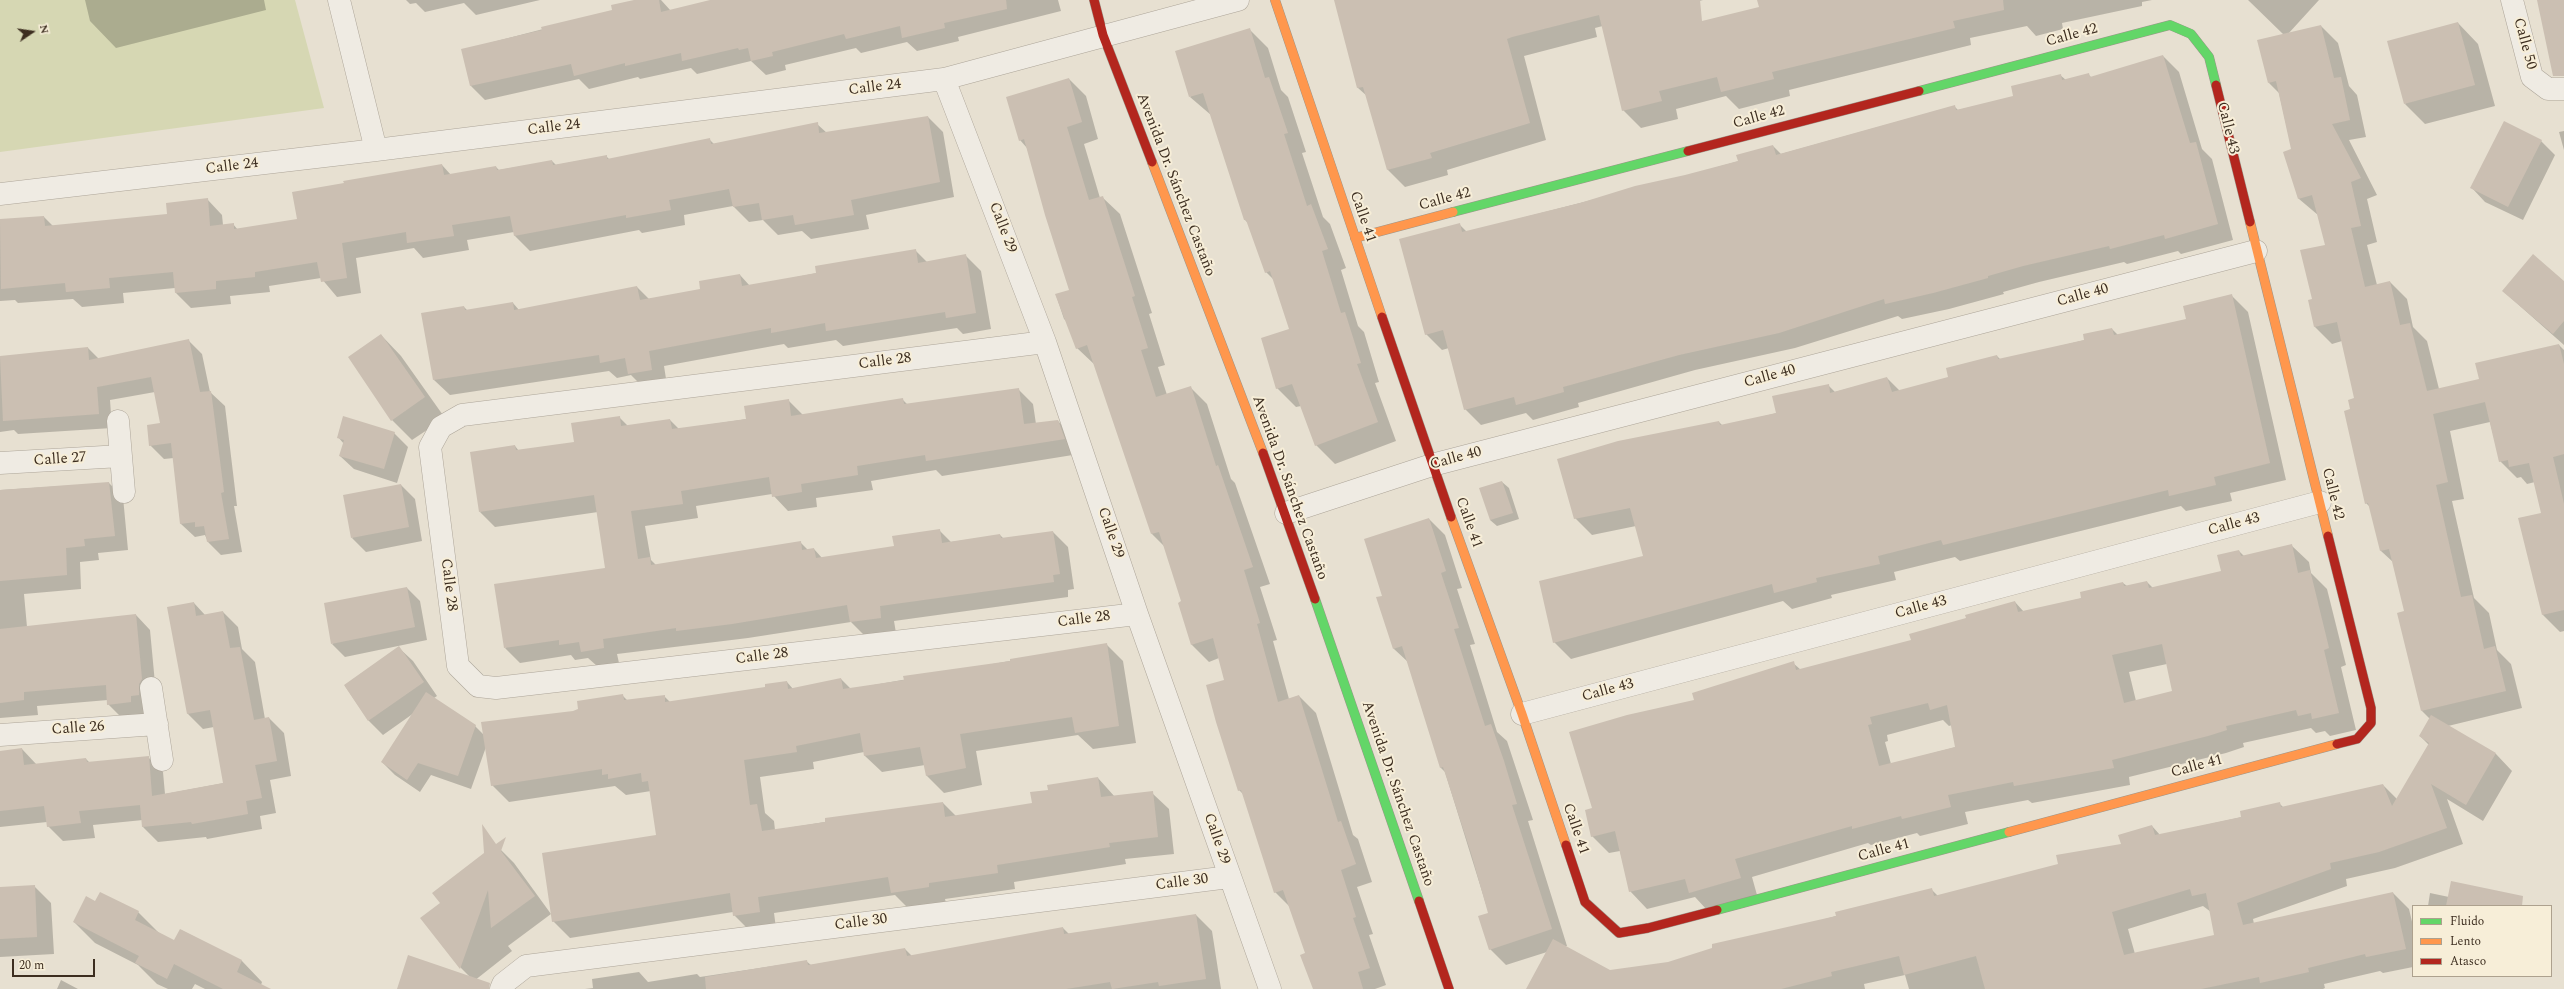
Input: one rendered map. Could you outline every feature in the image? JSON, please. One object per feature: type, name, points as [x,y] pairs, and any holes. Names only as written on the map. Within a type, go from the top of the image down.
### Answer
[{"type":"street","points":[[339,0],[376,150]]},
{"type":"street","name":"Avenida Dr. Sánchez Castaño","points":[[1094,0],[1103,35],[1286,513],[1449,989]]},
{"type":"street","name":"Calle 24","points":[[0,194],[376,150],[944,79],[1103,35],[1238,0]]},
{"type":"street","name":"Calle 41","points":[[1275,0],[1432,465],[1522,714],[1585,902],[1619,933],[1663,924],[2357,740]]},
{"type":"street","name":"Calle 50","points":[[2512,0],[2532,77],[2548,89],[2564,89]]},
{"type":"street","name":"Calle 42","points":[[1355,238],[2170,25]]},
{"type":"street","name":"Calle 43","points":[[2170,25],[2191,34],[2209,57],[2256,251]]},
{"type":"street","name":"Calle 29","points":[[944,79],[1046,342],[1137,614],[1270,989]]},
{"type":"street","name":"Calle 42","points":[[2256,251],[2371,708],[2371,723],[2357,740]]},
{"type":"street","name":"Calle 40","points":[[1286,513],[1432,465],[2256,251]]},
{"type":"street","name":"Calle 28","points":[[1046,342],[462,415],[441,427],[430,447],[458,666],[478,686],[496,688],[1137,614]]},
{"type":"street","points":[[118,421],[124,492]]},
{"type":"street","name":"Calle 27","points":[[0,463],[121,456]]},
{"type":"street","name":"Calle 43","points":[[1522,714],[2320,502]]},
{"type":"street","points":[[151,688],[162,760]]},
{"type":"street","name":"Calle 26","points":[[0,735],[157,724]]},
{"type":"street","name":"Calle 30","points":[[501,989],[503,984],[526,966],[1230,877]]},
{"type":"green space","points":[[0,0],[295,0],[324,108],[0,152]]},
{"type":"building","points":[[634,0],[659,0],[661,12],[710,0],[1006,0],[1007,9],[944,23],[945,28],[902,38],[900,26],[846,39],[844,34],[772,52],[773,56],[751,61],[748,48],[739,50],[738,48],[682,61],[681,53],[625,66],[625,63],[574,76],[571,64],[470,86],[461,49],[542,30],[541,27],[612,10],[611,5]]},
{"type":"building","points":[[1334,0],[1700,0],[1702,21],[1759,7],[1757,0],[2003,0],[2004,10],[1953,21],[1955,28],[1772,72],[1774,79],[1721,92],[1717,77],[1659,91],[1662,101],[1622,111],[1599,15],[1512,37],[1507,39],[1530,123],[1430,153],[1432,158],[1387,170],[1363,87],[1357,88]]},
{"type":"building","points":[[2537,0],[2564,0],[2564,76],[2553,76]]},
{"type":"building","points":[[2458,22],[2475,85],[2404,104],[2387,41]]},
{"type":"building","points":[[2321,25],[2334,78],[2341,77],[2350,120],[2332,124],[2361,178],[2351,182],[2361,226],[2351,228],[2365,287],[2390,281],[2400,325],[2410,323],[2427,391],[2479,379],[2475,363],[2559,344],[2564,364],[2564,454],[2553,457],[2564,504],[2564,610],[2542,615],[2518,518],[2541,513],[2529,463],[2509,467],[2508,460],[2499,462],[2485,402],[2433,414],[2448,482],[2436,485],[2461,597],[2472,595],[2484,649],[2495,646],[2506,691],[2421,711],[2397,613],[2404,611],[2389,549],[2380,551],[2368,503],[2365,504],[2344,411],[2350,409],[2348,400],[2354,398],[2337,322],[2314,327],[2308,300],[2312,299],[2300,250],[2325,245],[2312,195],[2298,199],[2283,152],[2291,149],[2276,81],[2268,83],[2257,40]]},
{"type":"building","points":[[1250,28],[1265,78],[1269,77],[1288,133],[1284,134],[1307,206],[1311,204],[1328,249],[1322,251],[1341,313],[1345,312],[1361,363],[1357,364],[1378,422],[1315,446],[1292,384],[1276,389],[1261,338],[1289,329],[1270,271],[1265,273],[1246,220],[1244,220],[1203,93],[1189,97],[1175,51]]},
{"type":"building","points":[[2163,55],[2190,143],[2196,142],[2218,224],[2165,239],[2164,235],[2110,249],[2109,246],[2023,266],[1988,276],[1988,278],[1885,304],[1884,299],[1779,333],[1679,355],[1563,387],[1564,392],[1516,405],[1514,397],[1464,410],[1443,330],[1425,335],[1399,239],[1460,223],[1462,232],[1580,203],[1635,186],[1738,161],[1736,155],[1773,145],[1776,155],[1955,105],[1956,110],[2013,96],[2011,86],[2061,74],[2062,80],[2089,73],[2090,77]]},
{"type":"building","points":[[1069,78],[1082,122],[1067,127],[1089,200],[1103,196],[1135,296],[1132,297],[1148,348],[1141,350],[1156,397],[1191,386],[1216,466],[1218,465],[1253,567],[1244,570],[1260,623],[1257,624],[1278,702],[1299,695],[1338,822],[1341,821],[1356,864],[1341,870],[1356,917],[1353,918],[1370,968],[1358,972],[1363,989],[1313,989],[1300,955],[1305,953],[1283,890],[1274,893],[1241,790],[1238,791],[1216,722],[1206,685],[1224,680],[1213,638],[1191,645],[1178,603],[1181,601],[1159,532],[1151,534],[1087,345],[1076,349],[1055,294],[1069,290],[1045,215],[1024,139],[1019,141],[1006,97]]},
{"type":"building","points":[[928,116],[940,182],[851,200],[854,215],[795,225],[793,215],[762,220],[759,203],[733,207],[729,189],[669,200],[671,210],[626,218],[626,215],[514,236],[510,216],[452,225],[454,236],[407,243],[406,232],[342,243],[347,278],[321,282],[317,262],[255,272],[255,277],[216,281],[216,289],[175,293],[173,272],[109,278],[110,288],[66,292],[65,283],[1,289],[0,219],[44,216],[45,226],[167,214],[166,203],[208,198],[210,226],[234,223],[234,229],[297,219],[292,192],[344,183],[343,181],[442,164],[444,175],[496,166],[497,170],[552,160],[553,165],[607,155],[607,159],[710,138],[711,144],[818,122],[819,133]]},
{"type":"building","points":[[2504,121],[2542,140],[2508,207],[2470,188]]},
{"type":"building","points":[[916,249],[918,263],[966,254],[976,313],[946,318],[945,312],[826,331],[825,323],[771,333],[771,328],[649,351],[652,370],[628,374],[625,358],[600,363],[599,355],[433,380],[421,313],[464,306],[465,310],[513,302],[514,310],[637,286],[640,300],[700,289],[699,281],[740,274],[742,286],[816,273],[815,266]]},
{"type":"building","points":[[2533,254],[2564,281],[2564,321],[2553,334],[2502,291]]},
{"type":"building","points":[[2232,294],[2270,463],[2214,477],[2216,485],[2169,496],[2168,490],[1943,545],[1941,540],[1878,556],[1880,564],[1816,578],[1817,582],[1774,593],[1772,584],[1553,643],[1539,581],[1643,556],[1630,508],[1574,519],[1557,459],[1618,441],[1719,421],[1720,425],[1776,413],[1772,396],[1829,384],[1830,393],[1887,377],[1892,392],[1948,377],[1946,368],[1997,355],[1998,359],[2084,340],[2083,334],[2112,328],[2114,335],[2186,319],[2183,306]]},
{"type":"building","points":[[381,334],[425,397],[391,421],[348,357]]},
{"type":"building","points":[[189,339],[200,392],[211,391],[224,492],[221,493],[229,539],[207,542],[204,526],[195,527],[195,522],[180,524],[171,443],[149,446],[147,425],[160,423],[151,377],[97,387],[99,414],[3,421],[0,356],[88,347],[89,360]]},
{"type":"building","points":[[1019,388],[1024,424],[1058,420],[1065,439],[926,461],[925,455],[857,466],[858,475],[801,484],[802,492],[772,497],[769,477],[681,491],[683,504],[631,511],[638,559],[650,557],[651,565],[801,541],[802,550],[814,548],[816,558],[894,546],[892,536],[940,529],[942,543],[1000,534],[1001,538],[1053,531],[1060,574],[1053,575],[1054,582],[880,606],[881,618],[850,622],[847,605],[732,624],[676,631],[676,628],[603,639],[604,648],[581,652],[579,642],[559,645],[559,640],[504,648],[494,584],[605,568],[594,495],[479,512],[470,452],[515,445],[516,450],[574,442],[571,423],[620,416],[621,426],[670,419],[672,429],[746,419],[744,406],[789,399],[791,416],[903,398],[904,404]]},
{"type":"building","points":[[343,416],[395,432],[384,469],[339,456],[344,440],[337,438]]},
{"type":"building","points":[[1502,481],[1513,513],[1490,520],[1479,488]]},
{"type":"building","points":[[109,482],[115,536],[84,539],[85,546],[66,548],[67,575],[0,581],[0,490]]},
{"type":"building","points":[[401,484],[409,527],[351,538],[343,495]]},
{"type":"building","points":[[1429,518],[1446,571],[1441,573],[1459,628],[1454,629],[1485,726],[1491,724],[1504,761],[1517,804],[1512,805],[1552,929],[1489,950],[1478,916],[1488,913],[1471,853],[1443,767],[1440,768],[1402,646],[1393,649],[1376,597],[1382,596],[1364,539]]},
{"type":"building","points":[[2292,544],[2298,573],[2310,570],[2329,648],[2324,650],[2339,713],[2312,719],[2311,713],[2298,716],[2296,710],[2226,726],[2227,730],[2208,736],[2112,760],[2114,768],[2014,786],[2013,782],[1948,795],[1951,807],[1902,819],[1901,816],[1852,829],[1852,826],[1735,859],[1741,878],[1689,893],[1685,879],[1629,892],[1615,831],[1591,837],[1585,810],[1592,808],[1569,732],[1627,715],[1694,700],[1692,693],[1794,661],[1796,670],[1911,640],[1909,634],[1966,618],[1965,615],[2015,601],[2018,612],[2081,598],[2080,592],[2123,582],[2124,586],[2147,581],[2149,588],[2221,571],[2217,555],[2239,550],[2241,556]],"holes":[[[2162,644],[2172,691],[2124,703],[2112,655]],[[1928,703],[1930,710],[1947,705],[1955,747],[1879,766],[1868,725],[1872,724],[1870,717]]]},
{"type":"building","points":[[407,587],[415,627],[331,644],[324,603]]},
{"type":"building","points":[[194,602],[196,616],[223,611],[230,648],[240,647],[254,720],[269,717],[277,761],[255,765],[262,798],[246,801],[248,814],[192,824],[191,822],[142,827],[140,805],[79,811],[81,823],[47,827],[44,806],[0,811],[0,751],[22,748],[24,765],[86,758],[87,762],[149,756],[152,796],[223,783],[210,710],[187,714],[167,607]]},
{"type":"building","points":[[136,614],[142,679],[139,684],[139,695],[131,696],[131,702],[107,705],[106,685],[24,692],[24,700],[0,703],[0,629]]},
{"type":"building","points":[[1107,643],[1119,726],[1075,733],[1072,717],[960,734],[966,768],[926,776],[920,747],[864,756],[860,733],[796,746],[797,752],[744,760],[750,805],[757,804],[762,831],[825,822],[825,818],[943,802],[945,817],[1032,803],[1030,792],[1048,790],[1047,785],[1098,777],[1101,797],[1153,791],[1158,837],[1109,843],[1110,847],[997,865],[998,873],[929,883],[929,887],[891,893],[888,877],[758,897],[760,912],[733,916],[730,893],[552,922],[542,853],[656,835],[648,781],[642,782],[641,773],[608,779],[608,774],[602,775],[602,769],[491,786],[481,722],[573,711],[578,709],[577,701],[623,694],[624,700],[665,695],[665,702],[765,687],[765,684],[787,681],[788,689],[841,678],[843,689],[904,680],[903,676],[1010,661],[1010,659]]},
{"type":"building","points":[[399,646],[424,682],[368,721],[344,685]]},
{"type":"building","points":[[426,692],[476,725],[458,776],[418,763],[407,780],[381,762]]},
{"type":"building","points":[[2431,715],[2496,753],[2466,805],[2431,784],[2447,828],[2379,852],[2330,863],[2331,869],[2237,903],[2243,925],[2393,892],[2406,949],[2366,957],[2365,954],[2308,968],[2309,972],[2260,983],[2259,977],[2201,989],[1985,989],[1976,956],[1904,975],[1899,956],[1831,972],[1832,976],[1781,989],[1526,989],[1553,939],[1610,970],[1668,962],[1712,948],[1712,944],[1836,916],[1835,912],[1932,888],[1934,896],[2058,864],[2056,855],[2121,844],[2118,835],[2152,825],[2155,835],[2241,817],[2240,811],[2280,802],[2281,807],[2383,784],[2392,806],[2429,743],[2419,736]],"holes":[[[2190,889],[2192,896],[2206,893],[2214,935],[2124,955],[2112,912]]]},
{"type":"building","points":[[482,824],[496,844],[506,837],[501,851],[535,896],[491,928],[488,890],[460,969],[420,918],[440,903],[432,893],[484,853]]},
{"type":"building","points":[[2451,881],[2523,896],[2522,905],[2446,905]]},
{"type":"building","points":[[35,885],[37,937],[0,939],[0,887]]},
{"type":"building","points":[[100,892],[139,911],[135,920],[174,940],[180,929],[242,960],[237,972],[271,989],[223,989],[174,964],[167,979],[135,963],[139,956],[73,922],[86,896],[95,901]]},
{"type":"building","points":[[1196,914],[1206,979],[1159,986],[1158,982],[1112,989],[1110,982],[1066,989],[706,989],[705,977],[807,960],[808,965],[905,948],[907,956],[1063,927],[1064,934]]},
{"type":"building","points":[[408,955],[490,983],[489,989],[397,989]]},
{"type":"traffic: fast","points":[[1919,91],[2170,25],[2191,34],[2209,57],[2216,85]]},
{"type":"traffic: fast","points":[[1453,212],[1688,151]]},
{"type":"traffic: fast","points":[[1315,599],[1419,901]]},
{"type":"traffic: fast","points":[[1717,910],[2009,832]]},
{"type":"traffic: slow","points":[[1275,0],[1382,317]]},
{"type":"traffic: slow","points":[[1152,162],[1263,453]]},
{"type":"traffic: slow","points":[[1355,238],[1453,212]]},
{"type":"traffic: slow","points":[[2250,222],[2328,536]]},
{"type":"traffic: slow","points":[[1451,517],[1522,714],[1566,845]]},
{"type":"traffic: slow","points":[[2009,832],[2337,744]]},
{"type":"traffic: jam","points":[[1094,0],[1103,35],[1152,162]]},
{"type":"traffic: jam","points":[[2216,85],[2250,222]]},
{"type":"traffic: jam","points":[[1688,151],[1919,91]]},
{"type":"traffic: jam","points":[[1382,317],[1451,517]]},
{"type":"traffic: jam","points":[[1263,453],[1315,599]]},
{"type":"traffic: jam","points":[[2328,536],[2371,708],[2371,723],[2357,739],[2337,744]]},
{"type":"traffic: jam","points":[[1566,845],[1585,902],[1619,933],[1648,928],[1717,910]]},
{"type":"traffic: jam","points":[[1419,901],[1449,989]]}]
